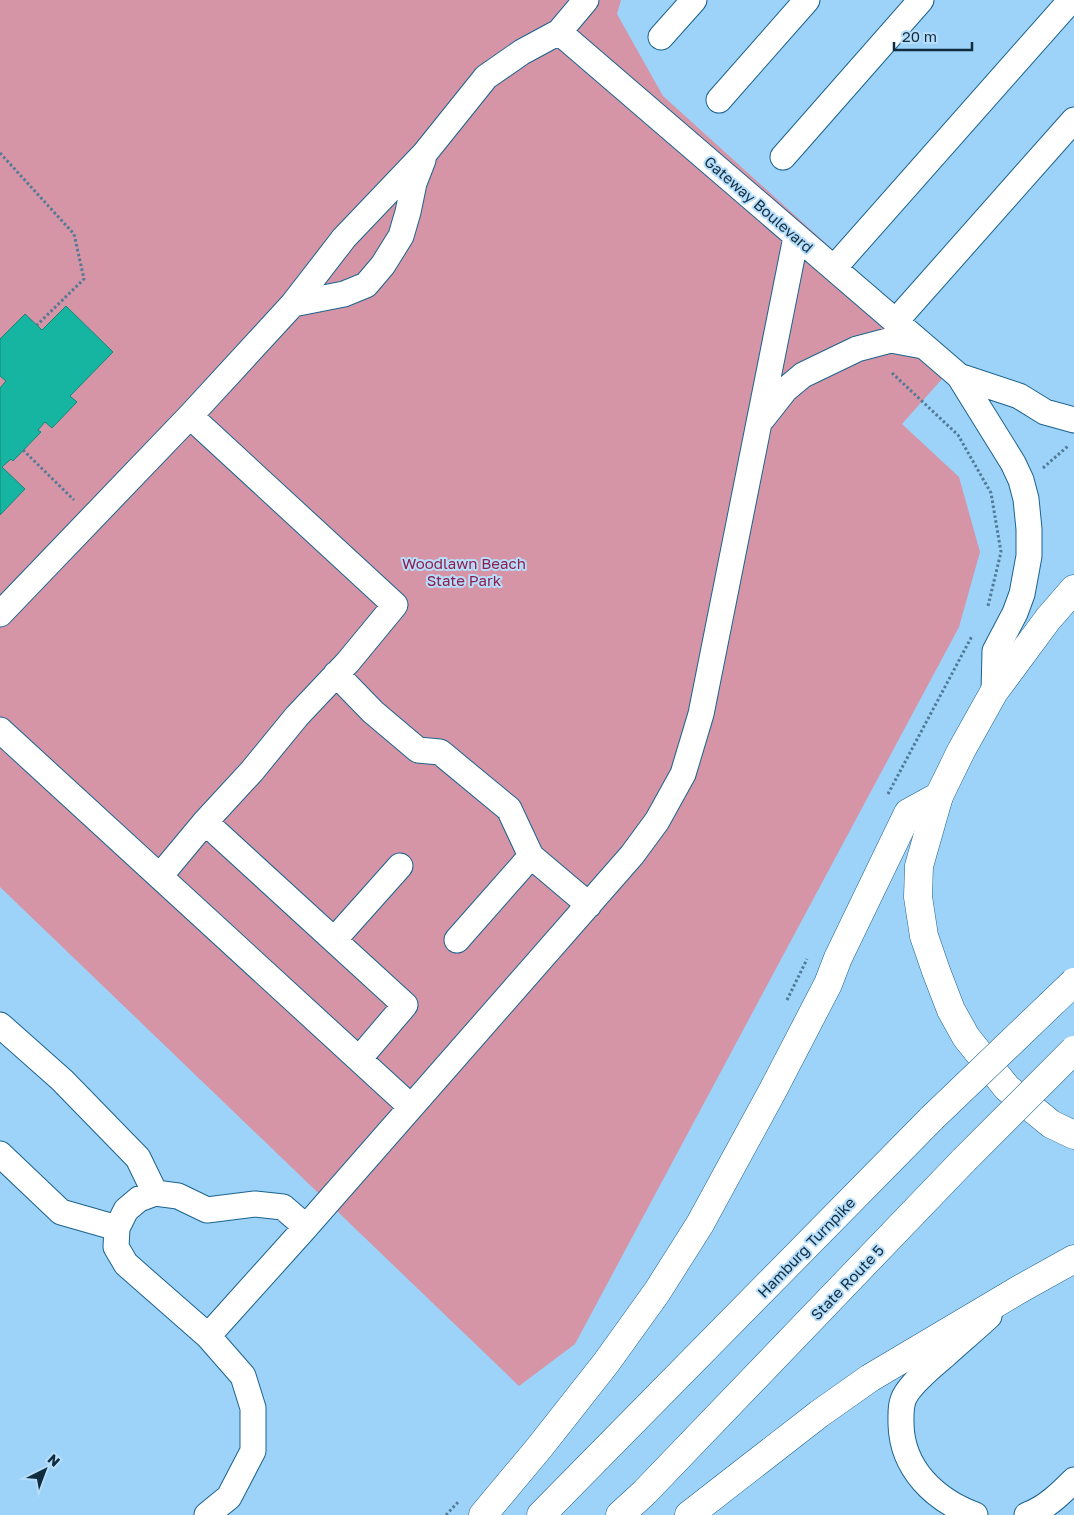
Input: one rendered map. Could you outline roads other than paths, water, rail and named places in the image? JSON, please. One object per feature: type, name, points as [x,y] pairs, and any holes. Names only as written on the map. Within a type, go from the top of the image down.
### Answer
[{"type":"main road","points":[[1074,589],[1048,619],[994,692],[961,751],[939,796],[919,866],[918,897],[924,936],[951,1010],[966,1037],[1007,1088],[1051,1124],[1074,1135]]},
{"type":"main road","points":[[483,1515],[539,1448],[658,1292],[700,1224],[778,1081],[828,984],[838,958],[908,813],[939,796]]},
{"type":"main road","name":"Hamburg Turnpike","points":[[541,1515],[932,1118],[1074,982]]},
{"type":"main road","name":"State Route 5","points":[[620,1515],[644,1493],[964,1160],[1074,1050]]},
{"type":"main road","points":[[689,1515],[819,1414],[870,1378],[1074,1259]]},
{"type":"street","points":[[0,614],[190,416],[293,304],[344,238],[426,153],[486,77],[522,52],[559,32],[586,0]]},
{"type":"street","points":[[661,37],[694,0]]},
{"type":"street","points":[[719,100],[807,0]]},
{"type":"street","points":[[783,157],[921,0]]},
{"type":"street","points":[[834,268],[1071,0]]},
{"type":"street","name":"Gateway Boulevard","points":[[559,32],[959,376],[1013,463],[1021,480],[1029,529],[1029,556],[1024,585],[1015,613],[995,651],[994,692]]},
{"type":"street","points":[[895,322],[1074,120]]},
{"type":"street","points":[[293,304],[344,294],[366,285],[383,265],[401,236],[414,183],[426,153]]},
{"type":"street","points":[[208,1336],[588,906],[657,821],[682,774],[702,714],[796,237]]},
{"type":"street","points":[[760,422],[785,390],[803,375],[857,349],[891,340],[924,346]]},
{"type":"street","name":"Gateway Boulevard","points":[[959,376],[1019,396],[1073,432]]},
{"type":"street","points":[[160,876],[395,605],[190,416]]},
{"type":"street","points":[[336,674],[373,712],[418,750],[440,752],[509,809],[531,856],[588,906]]},
{"type":"street","points":[[0,730],[412,1107]]},
{"type":"street","points":[[205,822],[405,1005],[359,1059]]},
{"type":"street","points":[[456,940],[531,856]]},
{"type":"street","points":[[334,940],[400,866]]},
{"type":"street","points":[[0,1025],[62,1080],[138,1158],[155,1193]]},
{"type":"street","points":[[0,1154],[61,1212],[117,1228]]},
{"type":"street","points":[[207,1515],[229,1497],[253,1451],[253,1408],[243,1376],[208,1336],[126,1264],[116,1247],[117,1228],[126,1210],[139,1199],[155,1193],[178,1196],[207,1210],[255,1204],[283,1207],[306,1227]]},
{"type":"street","points":[[975,1515],[958,1509],[930,1488],[911,1466],[901,1432],[901,1410],[905,1396],[923,1374],[1020,1289]]},
{"type":"street","points":[[1026,1515],[1038,1511],[1061,1494],[1074,1480]]},
{"type":"park label","name":"Woodlawn Beach State Park","points":[[464,572]]}]
